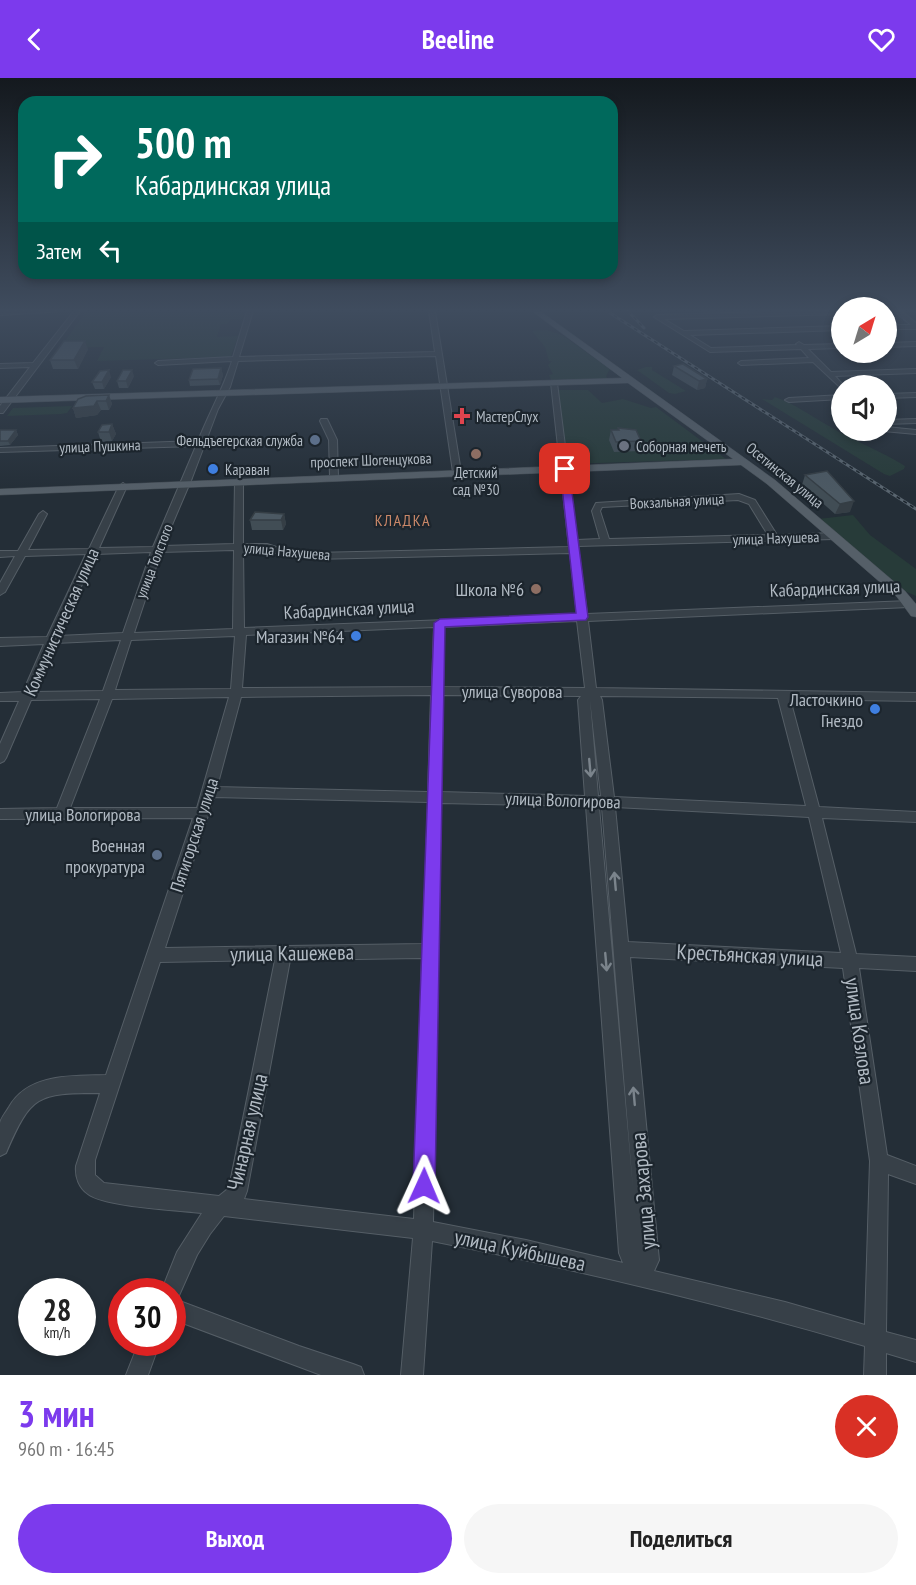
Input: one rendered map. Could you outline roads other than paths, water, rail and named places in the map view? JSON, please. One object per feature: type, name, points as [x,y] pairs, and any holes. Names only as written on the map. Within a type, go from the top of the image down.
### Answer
[{"type":"main road","name":"Осетинская улица","points":[[618,372],[785,493],[914,607]]},
{"type":"main road","points":[[5,400],[630,380]]},
{"type":"main road","name":"проспект Шогенцукова","points":[[0,492],[744,462]]},
{"type":"street","points":[[0,411],[5,400],[30,372]]},
{"type":"street","name":"улица Толстого","points":[[62,813],[107,695],[157,549],[186,483],[213,409],[227,387],[231,372]]},
{"type":"street","points":[[442,372],[457,472]]},
{"type":"street","points":[[825,372],[831,377]]},
{"type":"street","points":[[828,374],[901,372]]},
{"type":"street","name":"улица Захарова","points":[[554,383],[591,691],[596,700],[600,801],[629,1253],[640,1278]]},
{"type":"street","points":[[897,396],[916,395]]},
{"type":"street","points":[[789,400],[831,398]]},
{"type":"street","points":[[324,420],[333,440],[334,477]]},
{"type":"street","points":[[897,422],[916,421]]},
{"type":"street","points":[[897,430],[916,432]]},
{"type":"street","name":"улица Пушкина","points":[[0,450],[201,443]]},
{"type":"street","name":"Пятигорская улица","points":[[85,1179],[86,1160],[209,792],[236,694],[240,632],[238,623],[239,481]]},
{"type":"street","name":"Коммунистическая улица","points":[[0,758],[50,641],[123,486]]},
{"type":"street","name":"Вокзальная улица","points":[[606,543],[596,511],[599,505],[739,497],[752,502],[774,538]]},
{"type":"street","points":[[0,592],[43,514]]},
{"type":"street","name":"улица Нахушева","points":[[0,554],[267,547],[285,553],[313,556],[834,536]]},
{"type":"street","name":"Кабардинская улица","points":[[0,642],[126,639],[582,617],[914,607]]},
{"type":"street","points":[[412,1375],[423,1230],[440,623]]},
{"type":"street","name":"улица Суворова","points":[[0,698],[438,691],[591,691],[916,697]]},
{"type":"street","name":"улица Козлова","points":[[783,694],[828,861],[850,960],[879,1161],[874,1375]]},
{"type":"street","name":"улица Вологирова","points":[[209,792],[600,801],[916,817]]},
{"type":"street","name":"улица Захарова","points":[[600,801],[621,949],[649,1260],[640,1278]]},
{"type":"street","name":"улица Вологирова","points":[[0,814],[202,813]]},
{"type":"street","name":"Крестьянская улица","points":[[621,949],[916,964]]},
{"type":"street","name":"улица Кашежева","points":[[154,955],[430,951]]},
{"type":"street","name":"Чинарная улица","points":[[177,1278],[186,1255],[222,1205],[234,1198],[238,1191],[284,953]]},
{"type":"street","points":[[0,1147],[7,1125],[30,1095],[43,1088],[111,1084]]},
{"type":"street","points":[[879,1161],[916,1175]]},
{"type":"street","name":"улица Куйбышева","points":[[85,1179],[102,1192],[152,1200],[222,1205],[423,1230],[526,1250],[785,1312],[916,1351]]},
{"type":"street","points":[[186,1313],[353,1375]]},
{"type":"street","points":[[136,1375],[144,1356]]},
{"type":"railway","points":[[701,372],[916,509]]},
{"type":"place","name":"МастерСлух","points":[[462,416]]},
{"type":"place","name":"Фельдъегерская служба","points":[[315,440]]},
{"type":"place","name":"Соборная мечеть","points":[[624,446]]},
{"type":"place","name":"Детский сад №30","points":[[476,454]]},
{"type":"place","name":"Караван","points":[[213,469]]},
{"type":"place","name":"Школа №6","points":[[536,589]]},
{"type":"place","name":"Магазин №64","points":[[356,636]]},
{"type":"place","name":"Ласточкино Гнездо","points":[[875,709]]},
{"type":"place","name":"Военная прокуратура","points":[[157,855]]},
{"type":"district","name":"КЛАДКА","points":[[403,520]]}]
